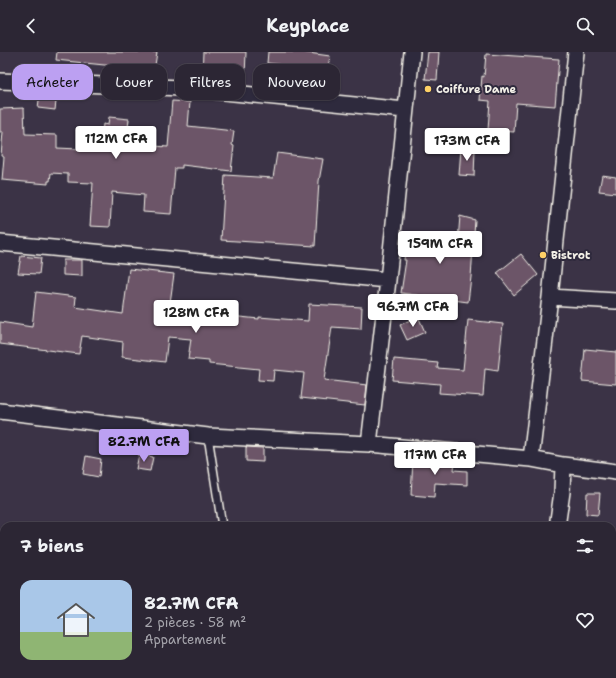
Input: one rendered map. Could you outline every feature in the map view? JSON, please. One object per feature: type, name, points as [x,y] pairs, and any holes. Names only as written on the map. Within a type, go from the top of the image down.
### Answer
[{"type":"street","points":[[368,444],[388,280],[412,52]]},
{"type":"street","points":[[531,459],[576,52]]},
{"type":"street","points":[[0,81],[183,88],[405,110]]},
{"type":"street","points":[[0,243],[388,280]]},
{"type":"street","points":[[550,297],[616,302]]},
{"type":"street","points":[[0,411],[208,436],[368,444],[531,459],[616,472]]},
{"type":"street","points":[[558,522],[562,492],[563,465]]},
{"type":"lane","points":[[208,436],[221,522]]},
{"type":"building","points":[[57,52],[157,52],[155,64],[101,65],[56,60]]},
{"type":"building","points":[[203,52],[246,52],[245,77],[245,64],[202,64]]},
{"type":"building","points":[[268,52],[301,52],[330,56],[329,64],[267,63]]},
{"type":"building","points":[[428,52],[439,52],[437,80],[425,79]]},
{"type":"building","points":[[486,54],[559,59],[555,106],[516,103],[514,132],[488,130],[490,101],[480,100]]},
{"type":"building","points":[[39,100],[56,100],[55,110],[38,108]]},
{"type":"building","points":[[172,101],[190,102],[188,126],[234,131],[232,145],[234,146],[231,171],[182,165],[182,168],[175,168],[171,214],[143,212],[144,195],[112,192],[110,227],[90,226],[93,183],[68,182],[68,174],[51,173],[48,184],[2,180],[4,157],[1,156],[3,132],[0,132],[0,109],[24,108],[25,134],[57,135],[57,148],[100,150],[103,124],[108,125],[109,117],[129,119],[128,128],[140,129],[139,145],[168,147]]},
{"type":"building","points":[[461,148],[475,149],[474,176],[459,175]]},
{"type":"building","points":[[277,153],[323,159],[319,181],[315,246],[221,240],[225,175],[273,178]]},
{"type":"building","points":[[602,175],[616,177],[616,193],[599,191]]},
{"type":"building","points":[[460,216],[475,220],[468,302],[401,293],[406,260],[404,260],[407,235],[458,241]]},
{"type":"building","points":[[521,254],[538,275],[514,295],[497,273]]},
{"type":"building","points":[[21,256],[41,258],[39,274],[18,273]]},
{"type":"building","points":[[63,260],[82,260],[82,276],[63,275]]},
{"type":"building","points":[[129,269],[174,274],[170,303],[212,307],[211,314],[259,319],[259,317],[308,321],[309,304],[362,307],[361,329],[332,327],[324,380],[367,385],[365,405],[301,398],[304,373],[274,370],[273,381],[258,380],[259,369],[209,364],[209,361],[188,359],[191,339],[168,337],[165,362],[122,357],[123,342],[82,336],[79,354],[0,344],[0,322],[32,327],[36,292],[76,297],[75,307],[123,314]]},
{"type":"building","points":[[418,316],[425,332],[407,340],[400,325]]},
{"type":"building","points":[[468,320],[503,324],[498,371],[485,369],[483,396],[439,393],[440,384],[392,380],[394,359],[438,363],[437,368],[463,370]]},
{"type":"building","points":[[585,349],[616,352],[616,384],[582,381]]},
{"type":"building","points":[[246,447],[263,448],[263,462],[246,461]]},
{"type":"building","points":[[139,454],[153,457],[150,471],[136,469]]},
{"type":"building","points":[[86,456],[101,459],[99,477],[83,474]]},
{"type":"building","points":[[413,460],[455,461],[454,470],[467,471],[467,485],[435,483],[434,497],[411,495]]},
{"type":"building","points":[[587,493],[600,493],[598,515],[586,514]]},
{"type":"place","name":"Coiffure Dame","points":[[428,89]]},
{"type":"place","name":"Bistrot","points":[[543,255]]}]
